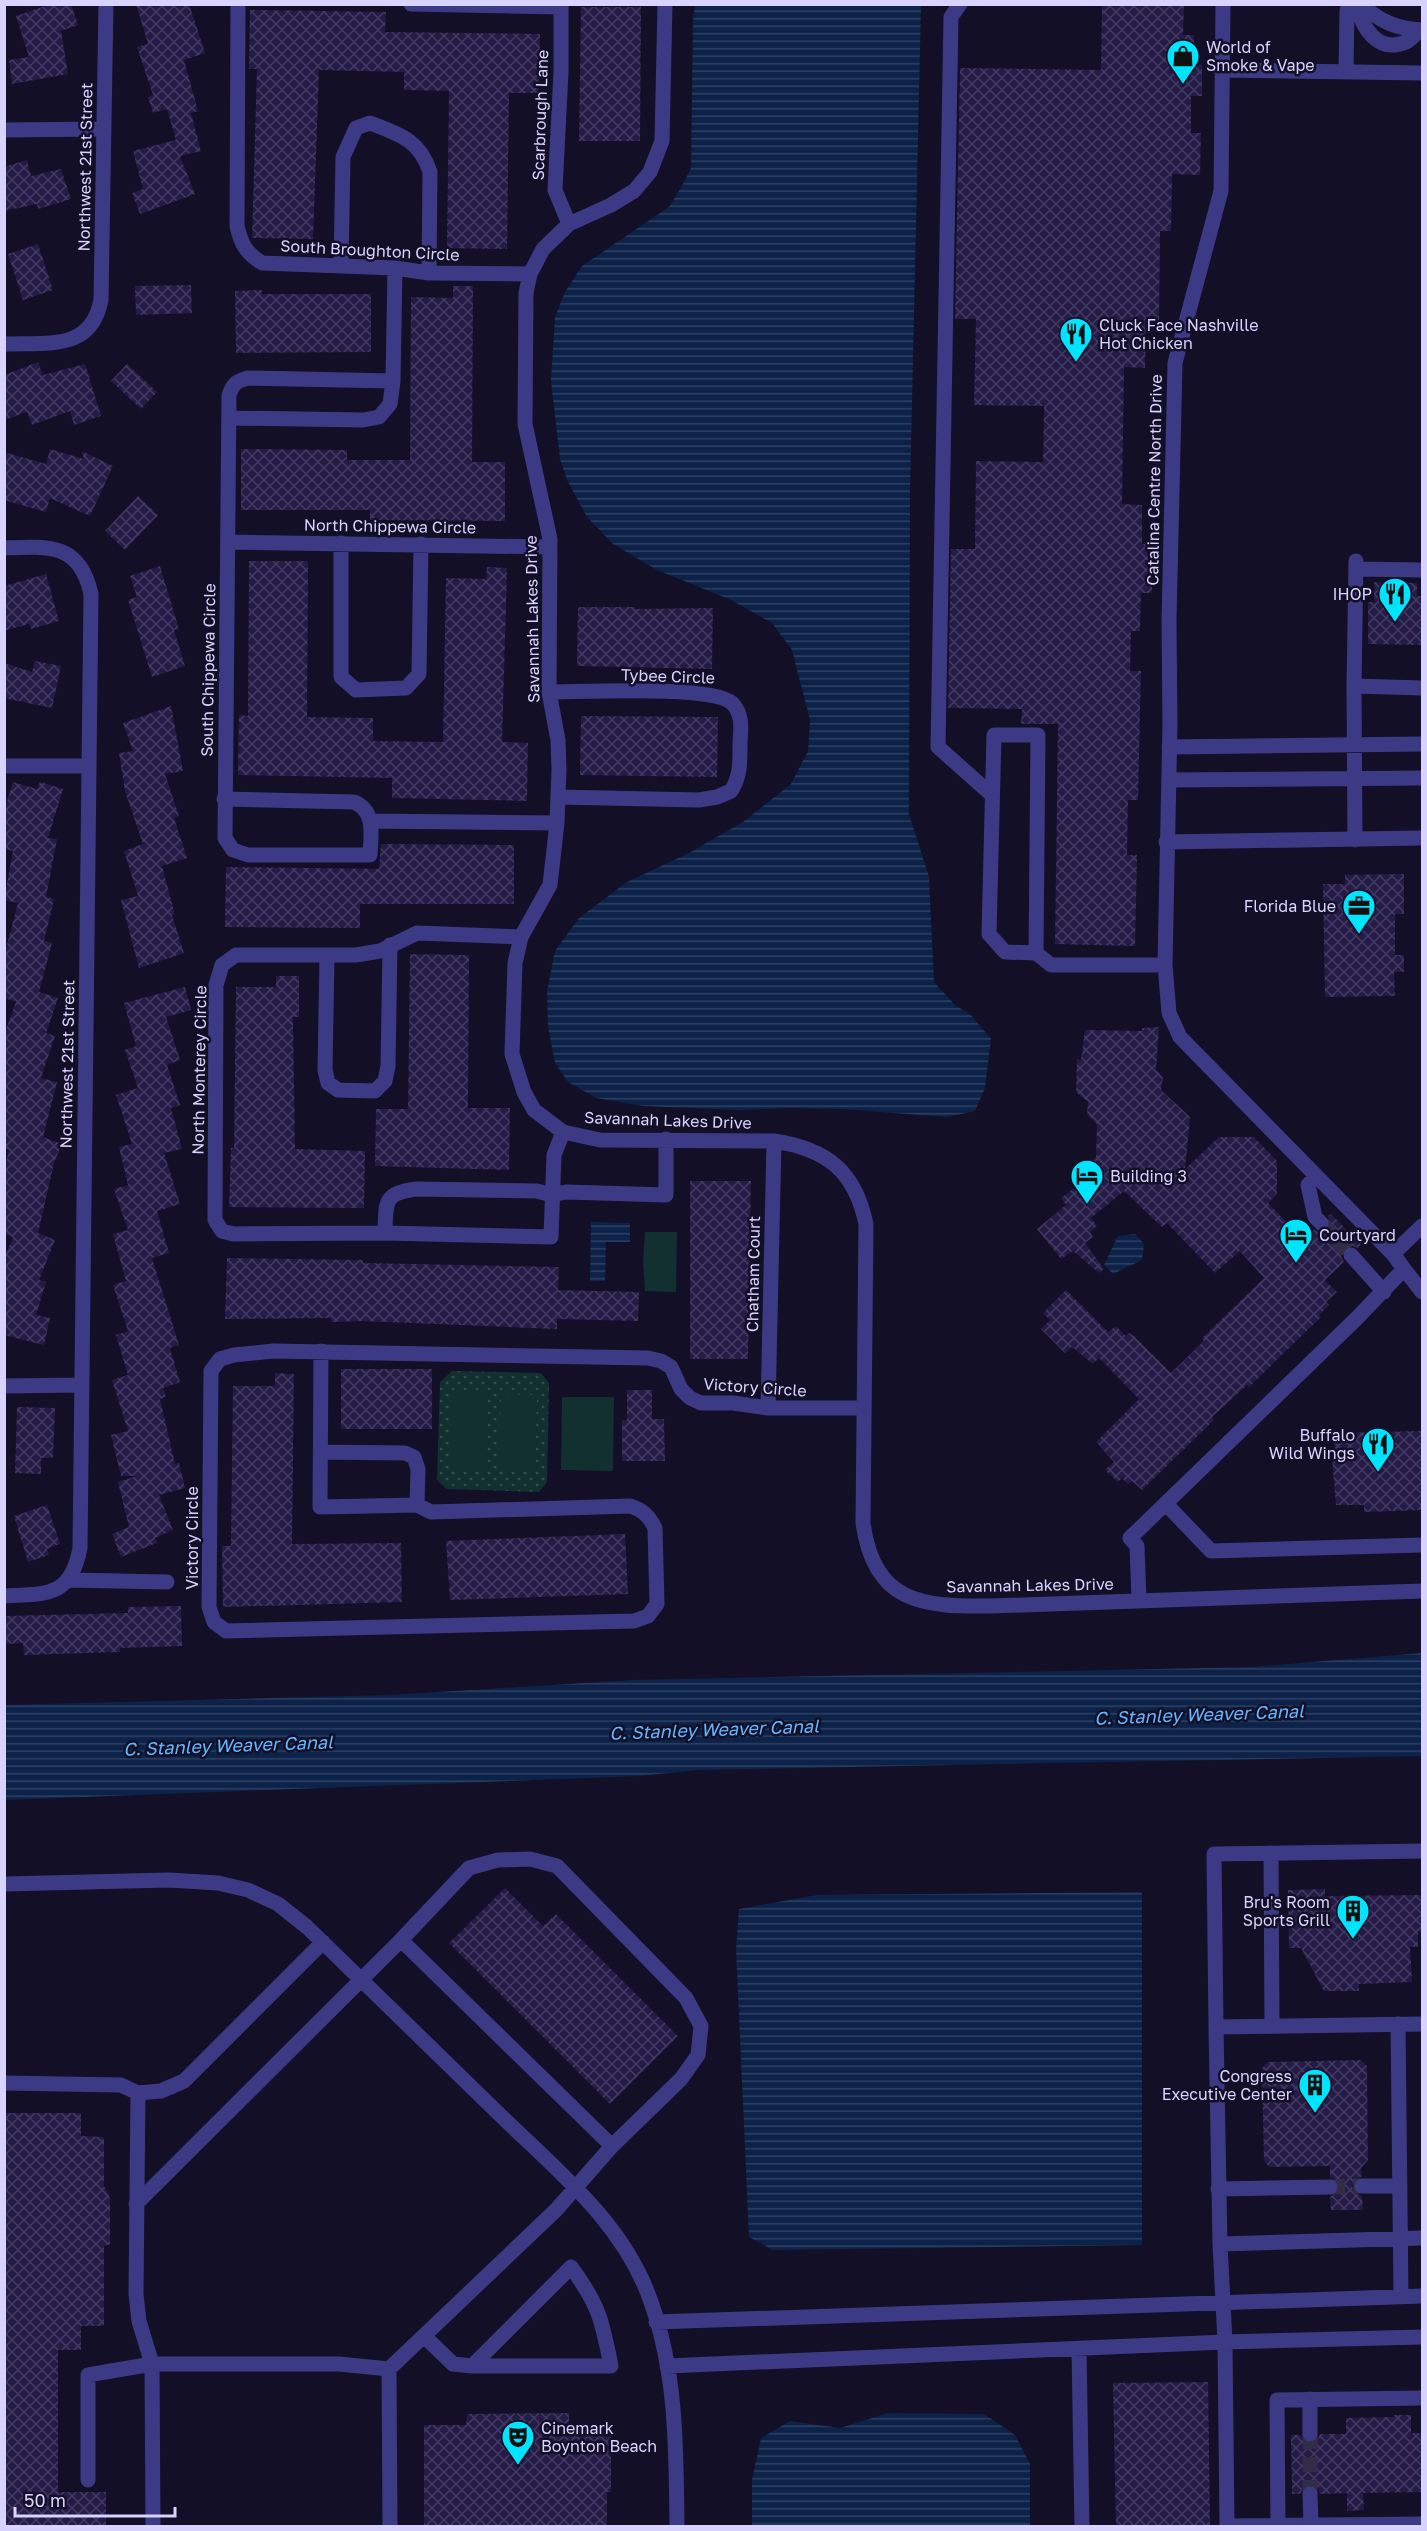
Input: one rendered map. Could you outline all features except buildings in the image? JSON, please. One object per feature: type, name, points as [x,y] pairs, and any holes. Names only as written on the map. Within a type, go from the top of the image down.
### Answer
[{"type":"street","name":"Northwest 21st Street","points":[[4,344],[66,342],[80,336],[91,327],[99,315],[102,300],[106,4]]},
{"type":"street","name":"South Broughton Circle","points":[[238,4],[237,226],[240,242],[249,255],[262,263],[395,268],[429,273],[530,274]]},
{"type":"street","points":[[411,4],[561,6]]},
{"type":"street","name":"Savannah Lakes Drive","points":[[665,4],[662,141],[655,163],[642,183],[623,199],[569,224],[543,249],[530,274],[526,293],[525,424],[532,465],[545,513],[550,547],[549,692],[558,740],[558,797],[550,885],[521,937],[515,963],[512,1054],[524,1092],[534,1110],[563,1132],[600,1140],[774,1141],[798,1144],[828,1158],[850,1181],[863,1209],[867,1238],[863,1523],[869,1554],[876,1568],[897,1590],[923,1603],[953,1607],[1422,1591]]},
{"type":"street","points":[[960,4],[951,17],[938,747],[992,795]]},
{"type":"street","name":"Catalina Centre North Drive","points":[[1223,4],[1221,191],[1175,363],[1169,621],[1169,780],[1166,843],[1166,965],[1169,1014],[1180,1036],[1393,1254],[1422,1292]]},
{"type":"street","points":[[1346,72],[1347,10],[1356,4],[1361,23],[1367,33],[1380,41],[1392,44],[1407,42],[1421,30]]},
{"type":"street","name":"Scarbrough Lane","points":[[561,6],[561,72],[555,190],[569,224]]},
{"type":"street","points":[[1221,70],[1422,73]]},
{"type":"street","points":[[341,265],[343,157],[356,128],[370,123],[417,145],[425,157],[430,172],[429,273]]},
{"type":"street","points":[[4,130],[104,129]]},
{"type":"street","points":[[229,418],[363,420],[380,417],[390,404],[393,381],[395,268]]},
{"type":"street","name":"South Chippewa Circle","points":[[371,821],[370,855],[248,855],[233,850],[225,837],[230,395],[233,386],[239,380],[248,378],[393,381]]},
{"type":"street","name":"North Chippewa Circle","points":[[230,542],[550,547]]},
{"type":"street","points":[[341,543],[341,677],[356,690],[406,688],[419,674],[421,544]]},
{"type":"street","name":"Northwest 21st Street","points":[[4,548],[54,548],[69,554],[80,565],[91,594],[80,1548],[77,1564],[70,1580]]},
{"type":"street","points":[[1355,840],[1356,565],[1422,570]]},
{"type":"street","points":[[1354,686],[1422,688]]},
{"type":"street","name":"Tybee Circle","points":[[549,692],[688,692],[723,697],[739,712],[741,728],[736,783],[731,791],[717,797],[699,800],[558,797]]},
{"type":"street","points":[[1036,953],[1038,735],[994,735],[989,934],[1005,952],[1036,953],[1051,965],[1166,965]]},
{"type":"street","points":[[1169,747],[1422,744]]},
{"type":"street","points":[[4,766],[89,766]]},
{"type":"street","points":[[1169,780],[1422,778]]},
{"type":"street","points":[[224,799],[354,802],[362,806],[371,821],[557,823]]},
{"type":"street","points":[[1166,843],[1422,838]]},
{"type":"street","name":"North Monterey Circle","points":[[385,1233],[233,1234],[222,1231],[215,1220],[216,985],[222,965],[236,955],[356,955],[380,951],[417,933],[521,937]]},
{"type":"street","points":[[327,956],[325,1070],[328,1083],[338,1090],[375,1091],[385,1081],[388,1066],[390,945]]},
{"type":"street","points":[[563,1132],[554,1155],[552,1195],[550,1237],[385,1233],[386,1206],[390,1197],[399,1191],[417,1189],[537,1191],[552,1195],[566,1192],[666,1195],[666,1139]]},
{"type":"street","name":"Chatham Court","points":[[768,1408],[774,1141]]},
{"type":"street","points":[[1316,1176],[1308,1185],[1316,1217],[1321,1223]]},
{"type":"street","points":[[1393,1254],[1422,1226]]},
{"type":"street","points":[[1351,1255],[1384,1292]]},
{"type":"street","points":[[1139,1600],[1137,1546],[1130,1538],[1384,1292],[1404,1269]]},
{"type":"street","name":"Victory Circle","points":[[424,1509],[630,1506],[640,1509],[650,1518],[656,1528],[657,1604],[648,1616],[634,1621],[226,1631],[214,1622],[209,1607],[211,1371],[220,1359],[234,1355],[273,1351],[648,1358],[661,1361],[671,1367],[681,1389],[690,1398],[701,1403],[733,1403],[768,1408],[863,1408]]},
{"type":"street","points":[[321,1351],[320,1507],[424,1509],[414,1457],[405,1454],[321,1452]]},
{"type":"street","points":[[4,1386],[82,1385]]},
{"type":"street","points":[[1166,1504],[1211,1551],[1422,1545]]},
{"type":"street","points":[[4,1596],[44,1594],[70,1580],[167,1582]]},
{"type":"street","points":[[1422,1851],[1214,1854],[1218,2189],[1223,2302],[1227,2526],[1422,2524]]},
{"type":"street","points":[[1271,1853],[1272,2026]]},
{"type":"street","points":[[88,2480],[88,2375],[152,2364],[339,2364],[389,2369],[556,2210],[612,2146],[681,2079],[698,2055],[701,2026],[686,1998],[557,1866],[530,1859],[498,1860],[469,1868],[401,1940],[136,2204]]},
{"type":"street","points":[[4,1884],[170,1880],[218,1883],[248,1890],[278,1904],[323,1942],[576,2187],[628,2250],[651,2302],[667,2366],[675,2413],[677,2526]]},
{"type":"street","points":[[401,1940],[612,2146]]},
{"type":"street","points":[[4,2083],[121,2085],[138,2093],[162,2091],[184,2081],[323,1942]]},
{"type":"street","points":[[1398,2024],[1401,2297]]},
{"type":"street","points":[[1216,2027],[1422,2024]]},
{"type":"street","points":[[138,2093],[136,2204],[138,2321],[152,2364],[153,2526]]},
{"type":"street","points":[[1362,2187],[1400,2186]]},
{"type":"street","points":[[1218,2189],[1330,2187]]},
{"type":"street","points":[[1220,2244],[1422,2238]]},
{"type":"street","points":[[425,2337],[453,2364],[472,2366],[611,2366],[603,2321],[592,2295],[571,2267],[472,2366]]},
{"type":"street","points":[[656,2322],[1422,2296]]},
{"type":"street","points":[[667,2366],[1224,2342],[1422,2337]]},
{"type":"street","points":[[1079,2349],[1082,2526]]},
{"type":"street","points":[[389,2369],[390,2526]]},
{"type":"street","points":[[1278,2526],[1278,2400],[1422,2398]]},
{"type":"street","points":[[1310,2399],[1310,2434]]},
{"type":"street","points":[[1310,2494],[1311,2525]]},
{"type":"green space","points":[[645,1232],[677,1232],[676,1292],[645,1291],[643,1261]]},
{"type":"green space","points":[[452,1371],[541,1373],[549,1383],[547,1482],[539,1492],[447,1489],[437,1480],[440,1382]]},
{"type":"green space","points":[[452,1392],[488,1393],[486,1470],[451,1469]]},
{"type":"green space","points":[[501,1394],[537,1395],[535,1471],[499,1470]]},
{"type":"green space","points":[[562,1397],[614,1397],[613,1471],[561,1470]]},
{"type":"water","points":[[695,5],[921,5],[910,491],[909,814],[929,877],[934,982],[955,1005],[971,1015],[991,1039],[985,1088],[975,1111],[947,1117],[842,1109],[737,1110],[643,1106],[596,1098],[568,1082],[555,1063],[548,1027],[547,991],[555,951],[579,918],[627,882],[689,853],[743,822],[791,784],[808,751],[810,720],[792,650],[772,623],[731,600],[657,570],[613,544],[587,517],[567,480],[560,459],[551,381],[555,317],[565,292],[582,266],[669,207],[691,168]]},
{"type":"water","points":[[591,1222],[630,1223],[630,1242],[606,1242],[605,1281],[590,1281]]},
{"type":"water","points":[[1135,1234],[1144,1244],[1142,1260],[1113,1274],[1104,1265],[1118,1236]]},
{"type":"water","name":"C. Stanley Weaver Canal","points":[[1422,1653],[1422,1756],[699,1770],[639,1776],[5,1800],[5,1705],[390,1695],[633,1680],[1252,1667]]},
{"type":"water","points":[[1142,1892],[1142,2245],[773,2250],[749,2237],[736,1949],[739,1909],[817,1895]]},
{"type":"water","points":[[888,2413],[984,2414],[1015,2435],[1030,2464],[1030,2526],[752,2526],[752,2480],[761,2438],[790,2421],[840,2428]]},
{"type":"tunnel","points":[[1321,1223],[1351,1255]]},
{"type":"tunnel","points":[[1330,2187],[1362,2186]]},
{"type":"tunnel","points":[[1310,2434],[1310,2494]]},
{"type":"place","name":"World of Smoke & Vape","points":[[1183,85]]},
{"type":"place","name":"Cluck Face Nashville Hot Chicken","points":[[1076,363]]},
{"type":"place","name":"IHOP","points":[[1395,623]]},
{"type":"place","name":"Florida Blue","points":[[1359,935]]},
{"type":"place","name":"Building 3","points":[[1087,1205]]},
{"type":"place","name":"Courtyard","points":[[1296,1264]]},
{"type":"place","name":"Buffalo Wild Wings","points":[[1378,1473]]},
{"type":"place","name":"Bru's Room Sports Grill","points":[[1353,1940]]},
{"type":"place","name":"Congress Executive Center","points":[[1315,2114]]},
{"type":"place","name":"Cinemark Boynton Beach","points":[[518,2466]]}]
